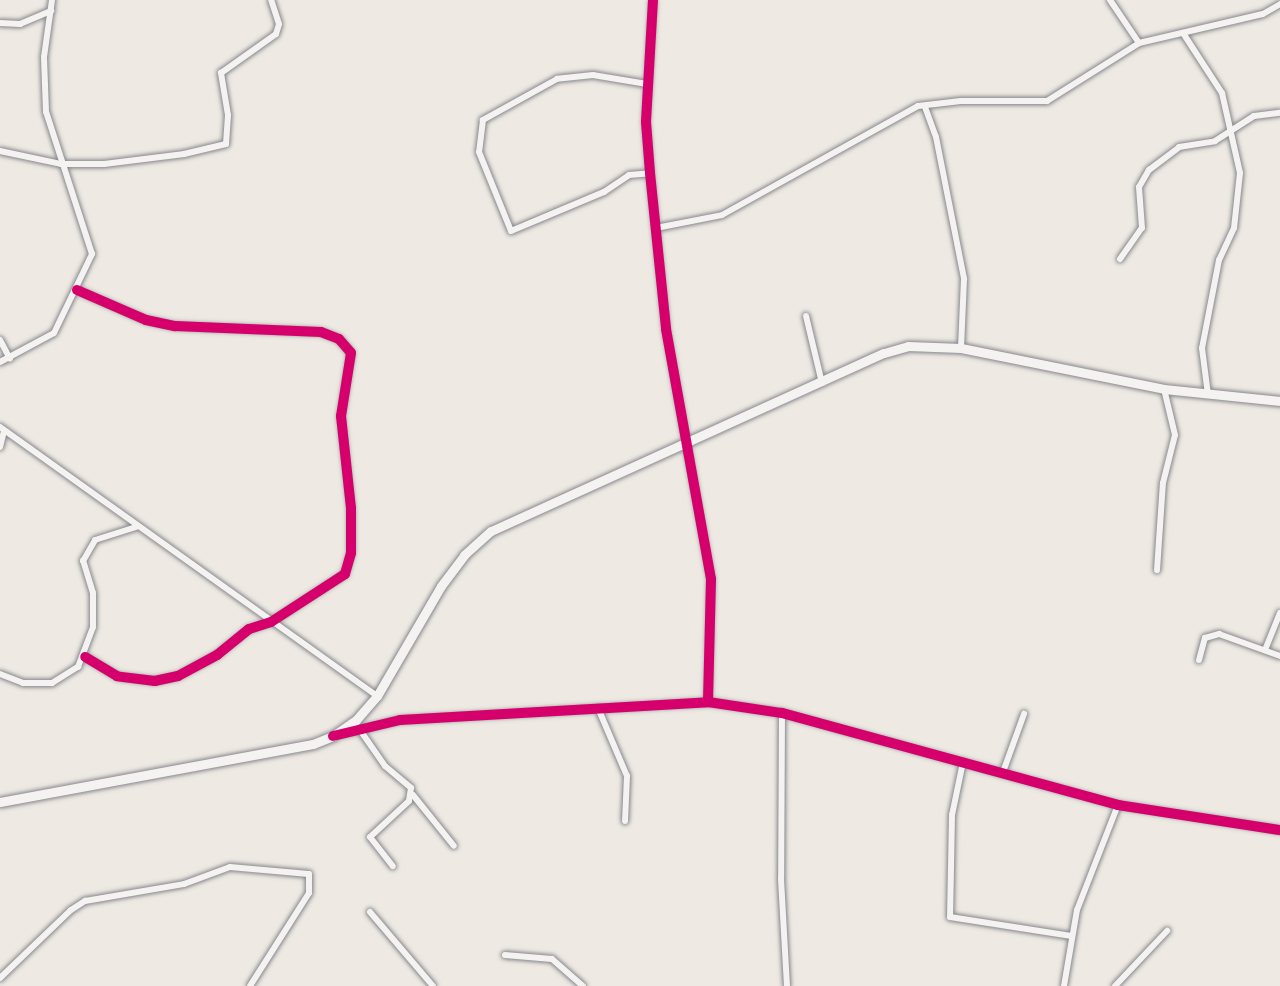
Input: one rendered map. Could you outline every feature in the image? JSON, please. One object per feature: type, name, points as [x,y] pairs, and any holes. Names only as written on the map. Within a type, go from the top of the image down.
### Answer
[{"type":"main road","points":[[0,802],[288,749],[333,736],[356,720],[377,696],[441,586],[464,555],[491,531],[908,346],[961,348],[1164,389],[1280,401]]},
{"type":"street","points":[[0,362],[54,333],[77,289],[92,247],[61,164],[46,112],[44,80],[52,0]]},
{"type":"street","points":[[0,151],[61,164],[124,163],[226,144],[226,101],[220,73],[226,65],[249,57],[276,34],[279,24],[271,0]]},
{"type":"street","points":[[653,0],[647,84],[650,173],[666,329],[689,442],[710,579],[708,702]]},
{"type":"street","points":[[1110,0],[1139,43]]},
{"type":"street","points":[[656,228],[722,215],[914,108],[961,101],[1047,101],[1139,43],[1263,14],[1280,4]]},
{"type":"street","points":[[0,23],[20,24],[51,11]]},
{"type":"street","points":[[1184,33],[1197,60],[1222,93],[1233,132],[1240,191],[1234,228],[1219,260],[1204,340],[1202,365],[1208,395]]},
{"type":"street","points":[[647,84],[593,75],[557,79],[483,120],[478,152],[511,231],[604,192],[629,175],[650,173]]},
{"type":"street","points":[[925,107],[936,137],[964,279],[961,348]]},
{"type":"street","points":[[1120,259],[1142,228],[1139,187],[1149,170],[1179,147],[1216,141],[1254,116],[1280,113]]},
{"type":"street","points":[[77,289],[121,311],[165,324],[302,330],[339,339],[348,346],[351,353],[340,438],[351,508],[349,567],[345,574],[271,622],[248,629],[199,667],[155,681],[117,676],[85,657]]},
{"type":"street","points":[[806,316],[822,383]]},
{"type":"street","points":[[0,340],[9,359]]},
{"type":"street","points":[[1157,570],[1163,483],[1175,435],[1164,389]]},
{"type":"street","points":[[0,447],[2,429],[136,527],[377,696]]},
{"type":"street","points":[[0,674],[23,683],[52,683],[64,679],[85,657],[94,604],[83,561],[95,540],[136,527]]},
{"type":"street","points":[[1265,650],[1280,613]]},
{"type":"street","points":[[1199,660],[1205,638],[1213,634],[1234,636],[1280,656]]},
{"type":"street","points":[[333,736],[400,720],[708,702],[782,713],[1118,805],[1280,830]]},
{"type":"street","points":[[598,708],[627,776],[625,821]]},
{"type":"street","points":[[782,713],[781,879],[787,986]]},
{"type":"street","points":[[1003,772],[1024,714]]},
{"type":"street","points":[[360,730],[454,846]]},
{"type":"street","points":[[963,762],[953,814],[950,917],[1072,936]]},
{"type":"street","points":[[393,866],[370,837],[413,795]]},
{"type":"street","points":[[1064,986],[1072,936],[1118,805]]},
{"type":"street","points":[[0,978],[71,910],[85,901],[184,884],[230,867],[309,874],[309,892],[250,986]]},
{"type":"street","points":[[370,912],[433,986]]},
{"type":"street","points":[[1115,986],[1167,931]]},
{"type":"street","points":[[505,955],[552,959],[583,986]]},
{"type":"cycle path","points":[[653,0],[646,122],[666,329],[711,579],[708,702]]},
{"type":"cycle path","points":[[77,290],[146,320],[175,326],[321,332],[339,339],[351,353],[341,416],[351,508],[351,553],[345,574],[271,622],[249,629],[217,655],[178,676],[155,681],[117,676],[85,657]]},
{"type":"cycle path","points":[[333,736],[400,720],[708,702],[782,713],[1118,805],[1280,830]]}]
